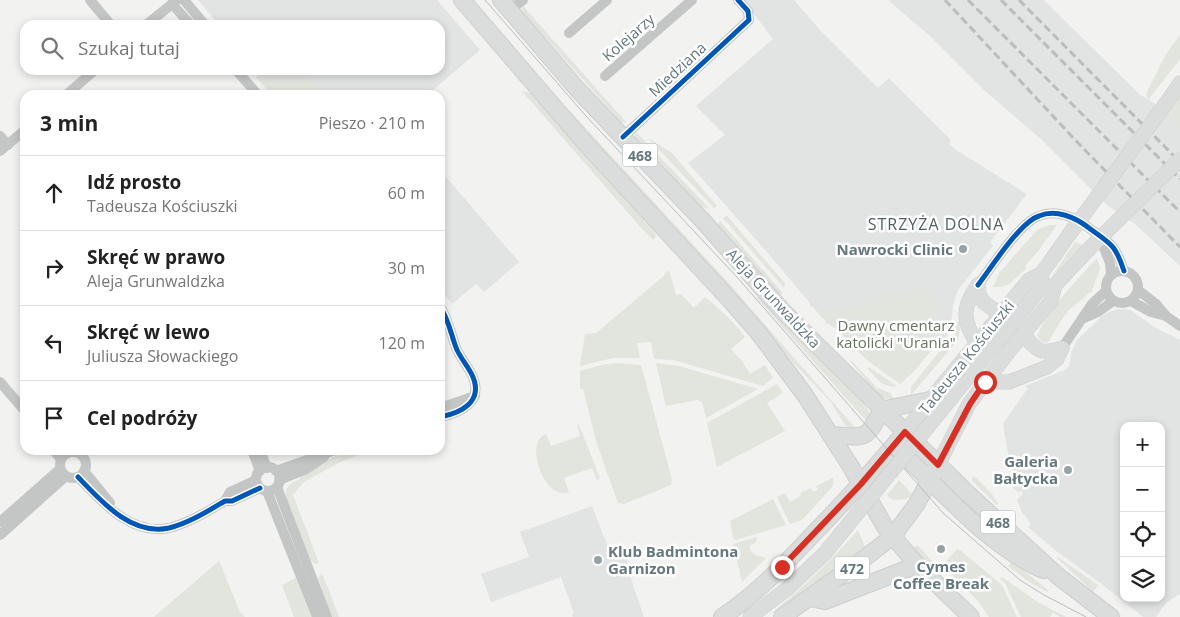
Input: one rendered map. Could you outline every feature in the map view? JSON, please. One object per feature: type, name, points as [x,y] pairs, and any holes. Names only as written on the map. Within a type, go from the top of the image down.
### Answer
[{"type":"main road","name":"468","points":[[462,0],[586,144],[758,332],[805,395],[892,536],[917,565],[971,617]]},
{"type":"main road","name":"Aleja Grunwaldzka","points":[[511,3],[578,90],[703,220],[781,309],[881,410],[1059,578],[1111,617]]},
{"type":"main road","points":[[750,617],[788,588],[825,553],[1040,289],[1042,273],[1180,84]]},
{"type":"main road","points":[[1040,289],[1055,285],[1180,159]]},
{"type":"main road","name":"Tadeusza Kościuszki","points":[[722,617],[753,594],[774,575],[861,484],[1029,280],[1042,273]]},
{"type":"main road","points":[[978,285],[978,293],[982,301],[1002,314]]},
{"type":"main road","points":[[977,343],[969,331],[966,314],[969,297],[978,285]]},
{"type":"main road","name":"Tadeusza Kościuszki","points":[[892,536],[909,516],[970,404],[985,382],[1051,300],[1055,285]]},
{"type":"main road","points":[[1023,334],[1034,348],[1040,352],[1062,348]]},
{"type":"main road","points":[[985,382],[1009,382],[1041,370],[1056,359],[1062,348]]},
{"type":"main road","points":[[831,435],[858,437],[866,435],[874,427],[881,410],[930,400]]},
{"type":"main road","points":[[894,446],[984,531],[1026,563],[1059,578]]},
{"type":"main road","points":[[876,511],[909,516]]},
{"type":"main road","name":"472","points":[[782,617],[892,536]]},
{"type":"main road","points":[[810,598],[825,601],[917,565]]},
{"type":"street","points":[[90,0],[107,20]]},
{"type":"street","points":[[184,0],[201,20]]},
{"type":"street","points":[[569,33],[607,0]]},
{"type":"street","name":"Kolejarzy","points":[[605,76],[692,0]]},
{"type":"street","name":"Miedziana","points":[[622,137],[749,20],[748,11],[738,0]]},
{"type":"street","points":[[152,20],[174,2],[187,20]]},
{"type":"street","points":[[72,90],[89,75]]},
{"type":"street","points":[[240,75],[254,90]]},
{"type":"street","points":[[0,136],[4,148],[20,134]]},
{"type":"street","points":[[978,285],[1015,236],[1029,221],[1038,216],[1064,214],[1082,223],[1112,245],[1119,255],[1124,271],[1135,278],[1138,290],[1156,304],[1166,316],[1180,326]]},
{"type":"street","points":[[1099,236],[1110,263],[1111,275]]},
{"type":"street","points":[[1124,271],[1111,275],[1106,282],[1108,297],[1121,304],[1131,301],[1138,290]]},
{"type":"street","points":[[1062,348],[1092,304],[1106,291]]},
{"type":"street","points":[[1082,319],[1098,312],[1113,301]]},
{"type":"street","points":[[1131,301],[1151,312],[1166,316]]},
{"type":"street","points":[[445,317],[457,349],[474,380],[475,396],[469,405],[463,409],[445,415]]},
{"type":"street","points":[[0,382],[20,405]]},
{"type":"street","points":[[445,406],[475,396]]},
{"type":"street","points":[[0,522],[64,462],[76,455]]},
{"type":"street","points":[[64,462],[74,478],[81,474],[85,465],[83,458],[79,455]]},
{"type":"street","points":[[255,455],[268,480],[327,617]]},
{"type":"street","points":[[261,455],[268,480],[317,617]]},
{"type":"street","points":[[81,474],[106,496],[116,512],[134,524],[166,528],[184,522],[225,501],[230,492],[268,480],[324,455]]},
{"type":"street","points":[[0,535],[64,462]]},
{"type":"shaded area","points":[[198,0],[437,0],[480,50],[433,90],[274,90],[260,75],[445,75],[445,20],[215,20]]},
{"type":"shaded area","points":[[743,0],[794,0],[820,30],[878,88],[889,78],[951,140],[949,144],[956,150],[1027,194],[990,242],[993,246],[958,290],[954,301],[950,330],[943,343],[928,287],[820,315],[811,307],[809,302],[766,251],[688,163],[725,135],[696,106],[773,39]]},
{"type":"shaded area","points":[[888,0],[1044,0],[1139,94],[1170,113],[1180,127],[1180,266],[1135,224],[1107,205],[1042,140],[985,91],[932,38]]},
{"type":"shaded area","points":[[445,176],[519,262],[484,292],[476,284],[452,304],[445,295]]},
{"type":"shaded area","name":"Galeria Bałtycka","points":[[1118,309],[1130,310],[1156,328],[1180,340],[1180,594],[1166,603],[1156,617],[1143,617],[1124,602],[1165,602],[1165,422],[1120,422],[1120,599],[1055,550],[1028,527],[1031,524],[1022,512],[1017,500],[1023,493],[1020,491],[1019,493],[1012,487],[1020,477],[1017,475],[1015,478],[1010,465],[1003,424],[1028,388],[1025,386],[1067,369],[1072,350],[1078,339],[1102,316]]},
{"type":"shaded area","points":[[592,506],[610,552],[623,548],[628,563],[626,564],[644,617],[573,617],[572,614],[574,613],[561,577],[491,602],[481,574],[529,557],[520,532]]},
{"type":"green space","points":[[523,6],[627,123],[621,122],[527,17],[522,11]]},
{"type":"green space","points":[[1180,35],[1180,59],[1148,100],[1146,94],[1166,54]]},
{"type":"green space","points":[[259,75],[305,75],[319,90],[268,90],[256,77]]},
{"type":"green space","points":[[522,91],[531,93],[654,232],[656,236],[653,240],[643,230]]},
{"type":"green space","points":[[1180,96],[1180,127],[1169,111]]},
{"type":"green space","points":[[569,110],[726,280],[858,431],[849,429],[845,425],[830,401],[784,353],[737,295],[567,112]]},
{"type":"green space","points":[[635,131],[710,209],[702,207],[635,136]]},
{"type":"green space","points":[[648,138],[672,153],[717,206],[714,208]]},
{"type":"green space","points":[[727,216],[785,283],[784,288],[723,218]]},
{"type":"green space","points":[[720,221],[782,292],[780,297],[719,227],[718,223]]},
{"type":"green space","points":[[1050,225],[1057,225],[1026,265],[1026,269],[1007,285],[993,287],[1000,272],[1037,230]]},
{"type":"green space","points":[[1075,242],[1082,245],[1052,276]]},
{"type":"green space","points":[[1097,258],[1100,268],[1092,291],[1069,310],[1049,341],[1046,343],[1042,342],[1037,336],[1042,325],[1064,295]]},
{"type":"green space","points":[[669,270],[676,295],[681,294],[694,308],[705,297],[741,331],[745,337],[731,349],[750,374],[765,365],[773,378],[763,386],[673,360],[656,359],[654,358],[651,342],[637,343],[640,358],[613,358],[580,366],[585,334],[596,333]]},
{"type":"green space","name":"Dawny cmentarz katolicki \"Urania\"","points":[[928,286],[943,343],[936,345],[915,370],[900,384],[866,359],[841,333],[826,323],[819,315]]},
{"type":"green space","points":[[756,297],[865,405],[871,416],[869,424]]},
{"type":"green space","points":[[957,322],[961,322],[958,340],[911,395],[911,387],[939,352],[949,347],[955,336]]},
{"type":"green space","points":[[851,360],[877,388],[890,393],[896,401],[878,395]]},
{"type":"green space","points":[[616,363],[641,365],[672,479],[671,485],[624,504],[618,503],[616,498],[596,441],[583,389],[580,389],[580,371]]},
{"type":"green space","points":[[656,363],[679,366],[758,389],[706,418],[702,402],[697,400],[666,406]]},
{"type":"green space","points":[[869,367],[897,386],[892,387],[880,382],[868,369]]},
{"type":"green space","points":[[777,384],[783,393],[767,403],[785,431],[717,467],[707,423]]},
{"type":"green space","points":[[577,424],[600,478],[597,481],[592,468],[564,478],[569,492],[560,493],[545,480],[540,470],[537,459],[539,439],[546,434],[551,446],[580,436]]},
{"type":"green space","points":[[338,455],[359,455],[338,463],[304,482],[293,495],[319,563],[315,564],[310,560],[286,497],[286,490],[291,484],[300,479],[299,476]]},
{"type":"green space","points":[[974,476],[992,494],[997,505],[971,480]]},
{"type":"green space","points":[[833,478],[833,486],[802,520],[790,524],[777,497],[785,493],[790,502],[801,496],[800,493],[811,488],[813,492],[818,490],[816,486]]},
{"type":"green space","points":[[899,480],[912,494],[907,499],[893,500],[887,495]]},
{"type":"green space","points":[[773,499],[786,525],[736,540],[733,538],[730,521]]},
{"type":"green space","points":[[858,530],[866,549],[767,617],[836,554]]},
{"type":"green space","points":[[757,537],[756,542],[749,546],[751,552],[766,558],[742,582],[733,544]]},
{"type":"green space","points":[[916,546],[943,573],[939,577],[913,548]]},
{"type":"green space","points":[[957,549],[1002,585],[1017,617],[989,617],[977,600],[944,567],[943,565]]},
{"type":"green space","points":[[1057,558],[1098,585],[1093,592]]},
{"type":"green space","points":[[219,561],[240,612],[245,617],[154,617]]},
{"type":"green space","points":[[1012,561],[1048,590],[1047,592],[1029,582],[1008,566]]},
{"type":"green space","points":[[322,573],[339,617],[332,617],[318,578]]},
{"type":"green space","points":[[1002,577],[1039,603],[1066,617],[1060,617],[1053,613],[1050,617],[1021,617],[1005,583],[1000,579]]},
{"type":"green space","points":[[296,578],[311,617],[294,617],[282,585]]},
{"type":"tram line","points":[[485,0],[586,116],[736,276],[943,513],[1020,580],[1086,617]]},
{"type":"railway","points":[[945,0],[1078,143],[1180,247]]},
{"type":"railway","points":[[968,0],[1180,212]]},
{"type":"railway","points":[[1001,0],[1180,179]]},
{"type":"railway","points":[[1019,0],[1180,162]]},
{"type":"cycle path","points":[[623,137],[749,20],[748,11],[738,0]]},
{"type":"cycle path","points":[[978,285],[1006,246],[1023,227],[1039,216],[1052,213],[1078,220],[1111,245],[1118,255],[1124,271]]},
{"type":"cycle path","points":[[445,316],[457,350],[473,377],[475,386],[475,393],[468,405],[455,413],[445,416]]},
{"type":"cycle path","points":[[78,477],[107,506],[118,514],[142,527],[155,529],[169,528],[184,523],[225,501],[232,501],[260,488]]},
{"type":"place","name":"Nawrocki Clinic","points":[[963,249]]},
{"type":"place","name":"Galeria Bałtycka","points":[[1068,470]]},
{"type":"place","name":"Cymes Coffee Break","points":[[941,549]]},
{"type":"place","name":"Klub Badmintona Garnizon","points":[[598,560]]},
{"type":"district","name":"STRZYŻA DOLNA","points":[[936,224]]},
{"type":"route","points":[[782,567],[861,484],[905,432],[938,465],[959,423],[985,382]]}]
